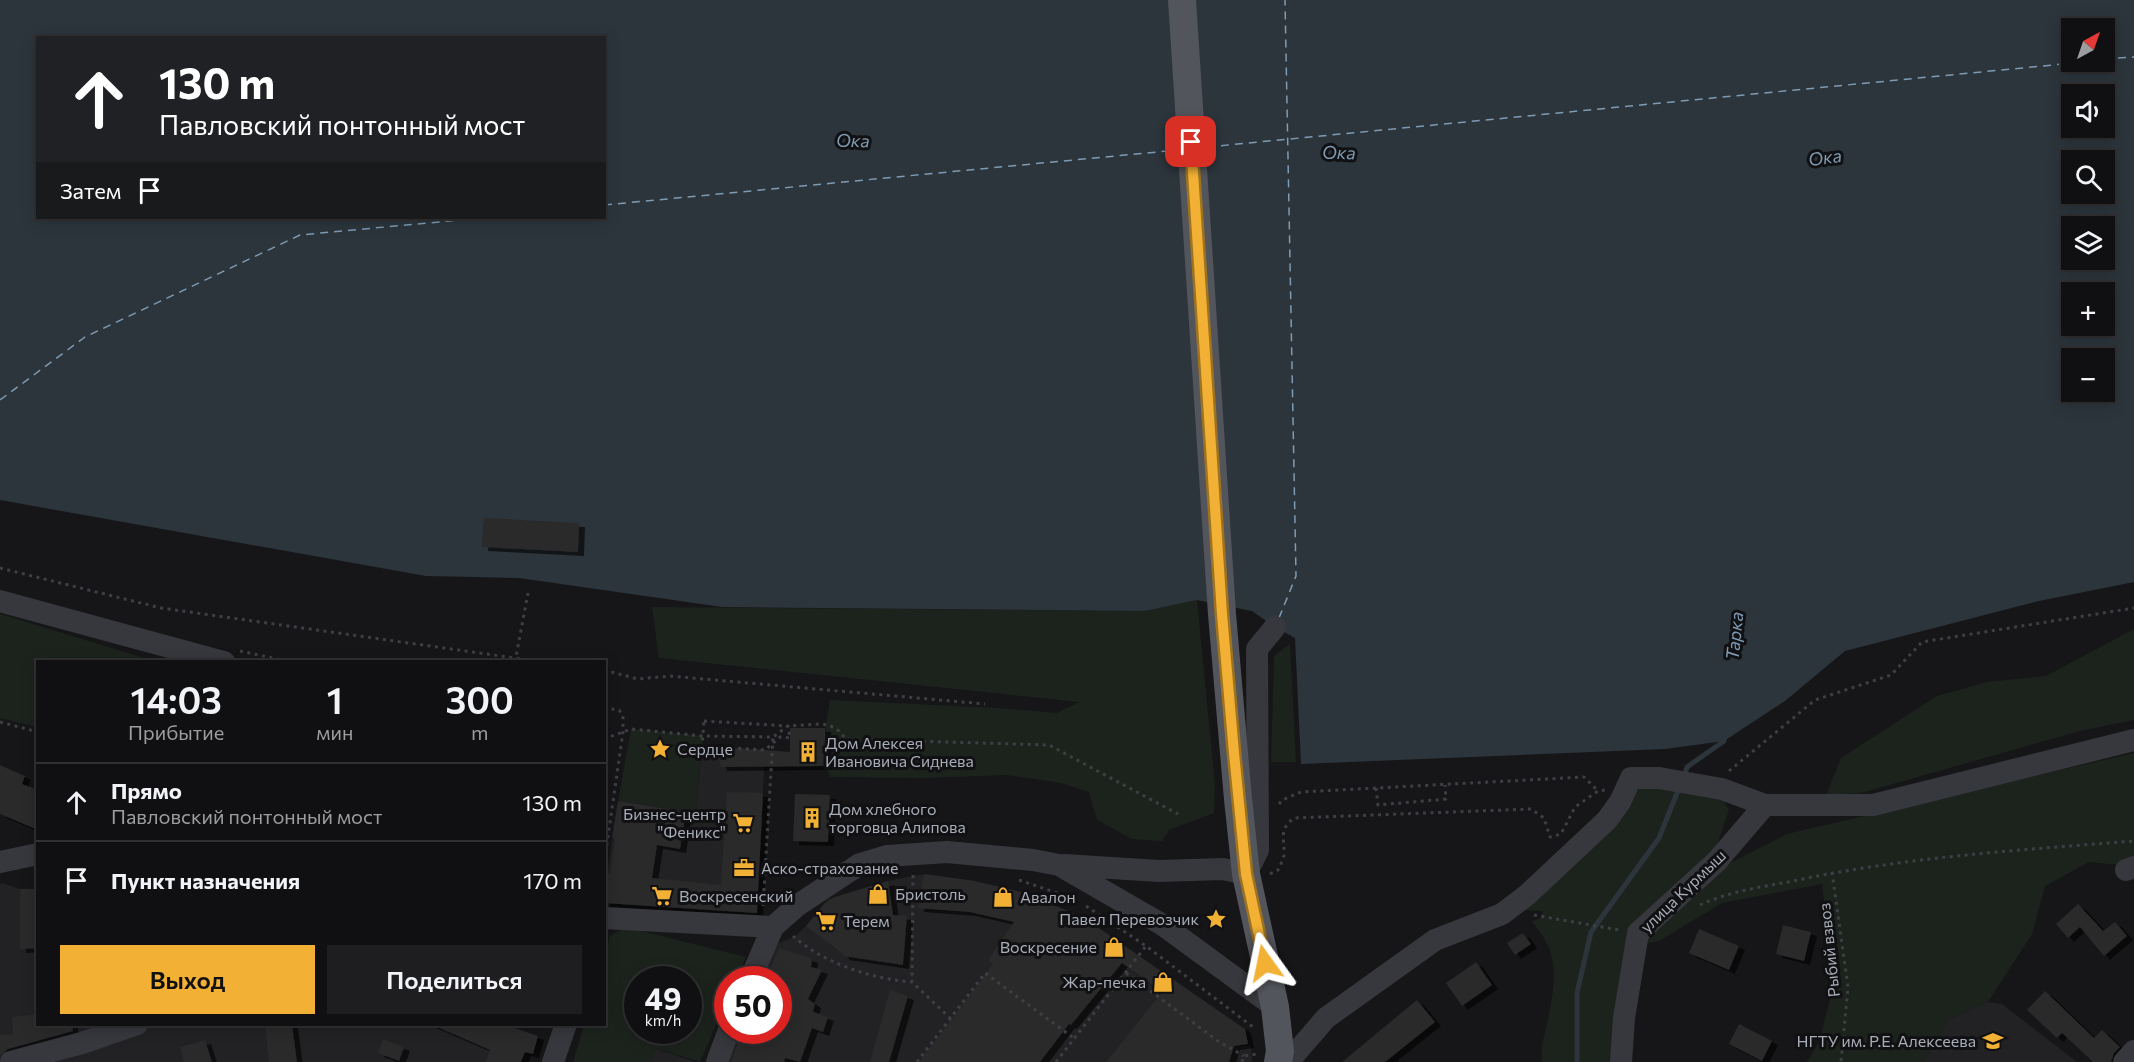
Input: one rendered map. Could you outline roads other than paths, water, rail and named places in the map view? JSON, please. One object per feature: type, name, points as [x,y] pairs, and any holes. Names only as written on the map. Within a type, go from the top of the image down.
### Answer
[{"type":"main road","points":[[1182,0],[1222,614],[1280,1051],[1271,1057]]},
{"type":"street","points":[[0,601],[217,660]]},
{"type":"street","points":[[606,918],[774,920],[860,864],[888,856],[914,853],[978,854],[1059,865],[1159,871],[1223,869],[1258,874],[1257,649],[1275,627]]},
{"type":"street","points":[[1288,1062],[1326,1018],[1435,940],[1503,914],[1527,895],[1607,820],[1628,789],[1631,778],[1659,778],[1722,789],[1765,805],[1874,806],[2134,740]]},
{"type":"street","name":"улица Курмыш","points":[[1621,1062],[1624,1018],[1638,933],[1717,861],[1765,805]]},
{"type":"street","points":[[0,862],[36,854]]},
{"type":"street","points":[[1059,865],[1163,925],[1275,1007]]},
{"type":"street","points":[[756,966],[774,920]]},
{"type":"street","points":[[11,1062],[82,1043],[131,1026]]},
{"type":"street","points":[[553,1062],[565,1026]]},
{"type":"street","points":[[717,1062],[724,1044]]},
{"type":"street","points":[[2124,1062],[2134,1051]]},
{"type":"water","name":"Ока","points":[[0,0],[2134,0],[2134,582],[2039,601],[1845,651],[1785,701],[1724,741],[1665,749],[1301,764],[1295,638],[1252,611],[1197,600],[1145,611],[722,607],[519,578],[426,576],[0,500]]},
{"type":"waterway","name":"Тарка","points":[[1684,777],[1687,767],[1724,741],[1725,734]]},
{"type":"waterway","name":"Тарка","points":[[1577,1062],[1577,993],[1591,932],[1659,838],[1679,788]]},
{"type":"place","name":"Сердце","points":[[660,749]]},
{"type":"place","name":"Дом Алексея Ивановича Сиднева","points":[[808,752]]},
{"type":"place","name":"Дом хлебного торговца Алипова","points":[[812,818]]},
{"type":"place","name":"Бизнес-центр \"Феникс\"","points":[[743,823]]},
{"type":"place","name":"Аско-страхование","points":[[744,868]]},
{"type":"place","name":"Бристоль","points":[[878,894]]},
{"type":"place","name":"Воскресенский","points":[[662,896]]},
{"type":"place","name":"Авалон","points":[[1003,897]]},
{"type":"place","name":"Павел Перевозчик","points":[[1216,919]]},
{"type":"place","name":"Терем","points":[[826,921]]},
{"type":"place","name":"Воскресение","points":[[1114,947]]},
{"type":"place","name":"Жар-печка","points":[[1163,982]]},
{"type":"place","name":"НГТУ им. Р.Е. Алексеева","points":[[1993,1041]]}]
